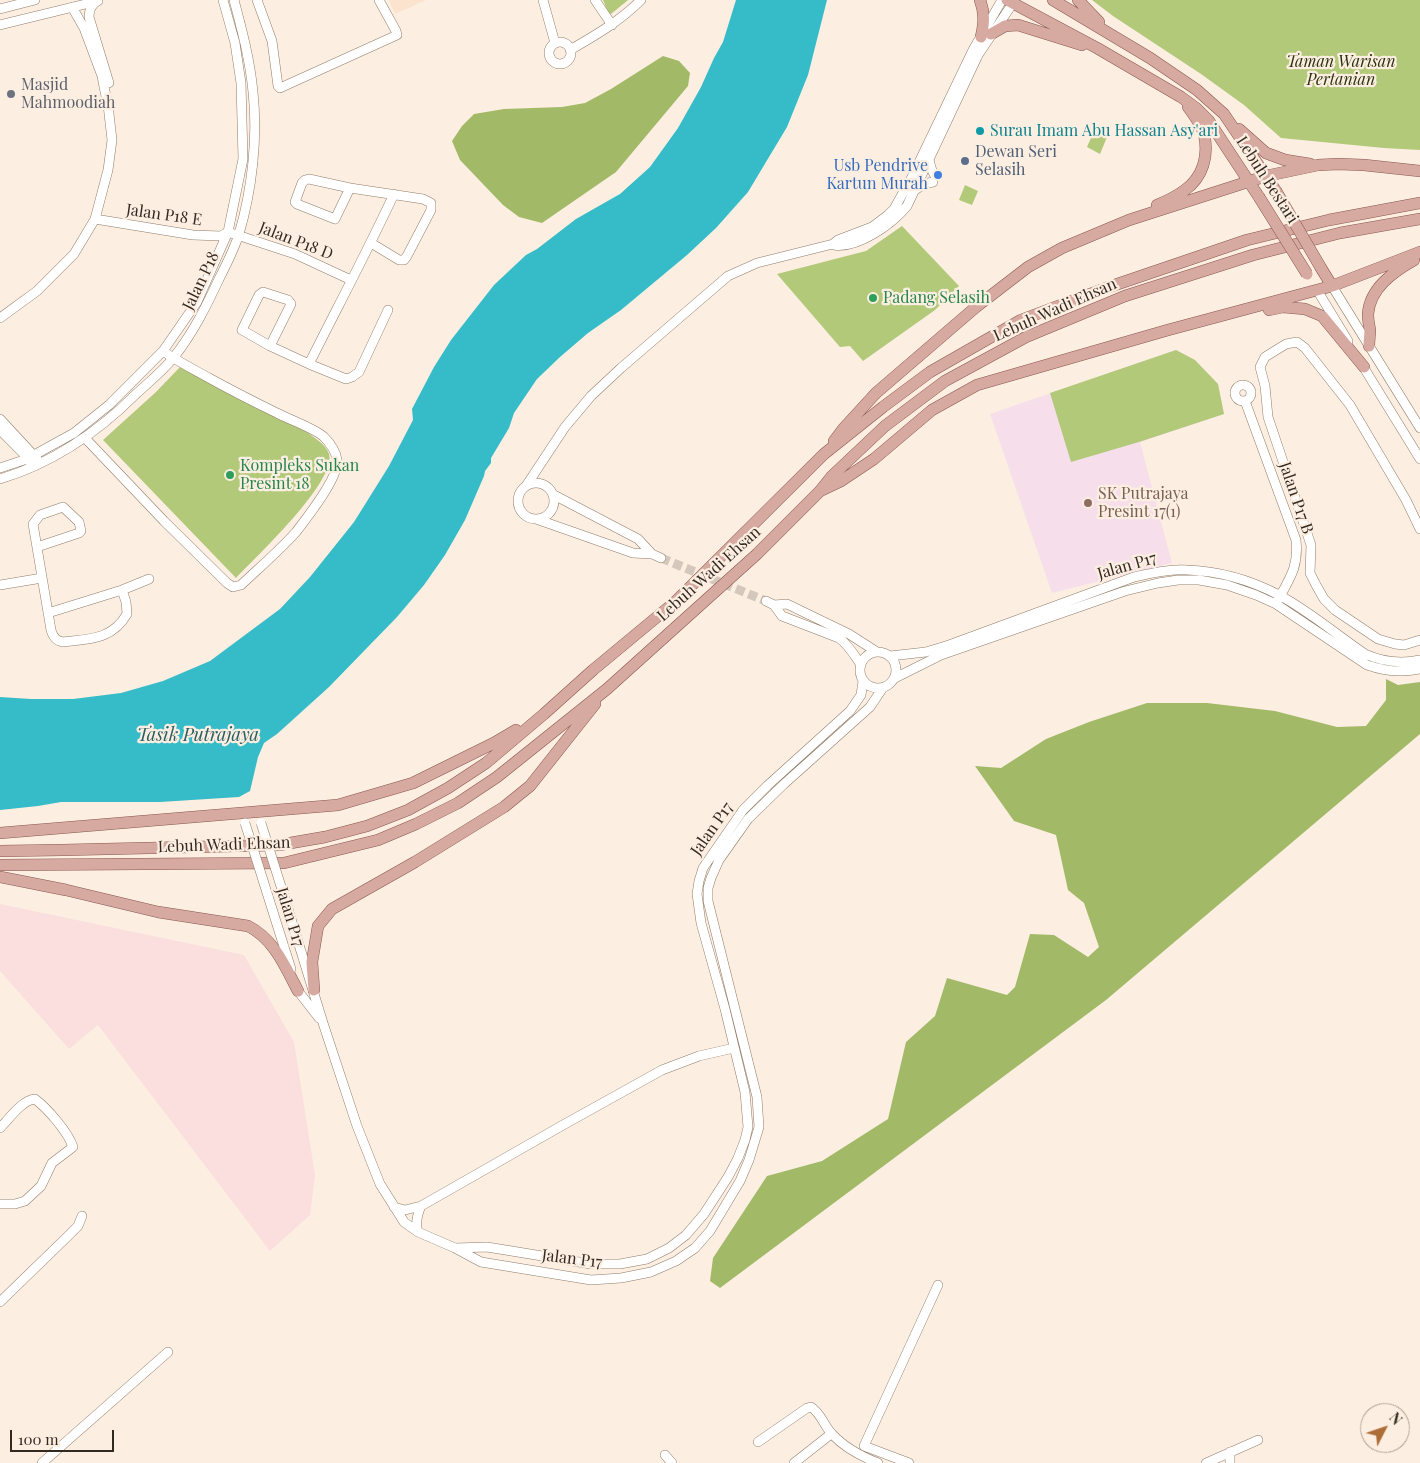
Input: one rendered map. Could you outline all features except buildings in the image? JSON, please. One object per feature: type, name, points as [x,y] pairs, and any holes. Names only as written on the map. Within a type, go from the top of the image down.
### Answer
[{"type":"main road","points":[[980,0],[986,36],[1005,26],[1018,25],[1076,44],[1096,48]]},
{"type":"main road","name":"Lebuh Bestari","points":[[1053,0],[1150,58],[1197,90],[1224,114],[1276,190],[1332,286]]},
{"type":"main road","points":[[1078,0],[1109,33]]},
{"type":"main road","name":"Lebuh Bestari","points":[[1009,1],[1096,48],[1181,97],[1196,108],[1209,121],[1249,181],[1317,290]]},
{"type":"main road","points":[[1129,220],[1184,191],[1193,184],[1206,161],[1204,135],[1181,97]]},
{"type":"main road","points":[[1224,114],[1266,153],[1285,160],[1318,165]]},
{"type":"main road","points":[[824,454],[843,429],[876,393],[976,307],[1020,272],[1062,248],[1129,220],[1266,176],[1318,165],[1338,164],[1420,171]]},
{"type":"main road","name":"Lebuh Wadi Ehsan","points":[[0,851],[279,845],[325,838],[368,826],[408,810],[448,788],[486,762],[544,714],[593,670],[675,602],[824,454],[930,372],[1021,320],[1106,288],[1247,240],[1329,220],[1420,203]]},
{"type":"main road","name":"Lebuh Wadi Ehsan","points":[[0,865],[284,863],[378,840],[416,824],[458,804],[497,777],[607,689],[757,554],[820,492],[832,476],[885,426],[946,381],[1026,337],[1125,296],[1253,255],[1340,233],[1420,219]]},
{"type":"main road","points":[[820,492],[841,481],[874,459],[932,410],[978,385],[1168,330],[1332,286],[1420,252]]},
{"type":"main road","points":[[1369,346],[1368,315],[1370,302],[1376,291],[1394,272],[1420,257]]},
{"type":"main road","points":[[1168,330],[1283,307],[1305,309],[1322,316],[1364,367]]},
{"type":"main road","points":[[314,990],[312,962],[318,926],[332,909],[415,862],[504,807],[530,786],[607,689]]},
{"type":"main road","points":[[0,832],[338,805],[413,783],[494,743],[544,714]]},
{"type":"main road","points":[[0,877],[66,890],[158,912],[248,926],[257,930],[265,937],[280,955],[298,991]]},
{"type":"street","points":[[0,9],[35,0]]},
{"type":"street","name":"Jalan P18","points":[[0,468],[31,457],[74,433],[109,405],[163,351],[197,302],[228,232],[243,159],[241,83],[235,43],[223,0]]},
{"type":"street","name":"Jalan P18","points":[[0,479],[15,475],[37,465],[75,445],[101,427],[173,358],[200,319],[239,235],[255,145],[254,93],[246,44],[234,0]]},
{"type":"street","points":[[257,0],[272,41],[278,86],[280,88],[397,35],[379,0]]},
{"type":"street","points":[[543,0],[556,43]]},
{"type":"street","points":[[595,0],[612,25]]},
{"type":"street","points":[[570,50],[612,25],[641,0]]},
{"type":"street","points":[[0,25],[100,1]]},
{"type":"street","points":[[100,1],[89,11],[89,17],[109,82],[112,103],[108,105]]},
{"type":"street","points":[[833,244],[841,246],[858,241],[886,226],[907,206],[915,190],[919,173],[964,69],[1009,1]]},
{"type":"street","points":[[0,318],[37,290],[74,254],[95,220],[108,170],[112,140],[102,76],[84,28],[72,7]]},
{"type":"street","points":[[661,558],[652,554],[633,552],[528,516],[520,509],[518,498],[520,493],[565,427],[608,379],[728,276],[757,263],[833,244],[838,240],[872,227],[888,215],[929,158],[986,36]]},
{"type":"street","points":[[563,42],[569,47],[570,56],[567,61],[555,62],[550,57],[551,48],[556,43],[563,42]]},
{"type":"street","points":[[915,190],[934,179],[929,158]]},
{"type":"street","points":[[350,188],[335,218],[332,219],[295,202],[302,183],[309,179],[350,188],[394,194],[431,203],[431,210],[404,260],[399,260],[371,244]]},
{"type":"street","points":[[309,364],[371,244],[394,194]]},
{"type":"street","name":"Jalan P18 E","points":[[95,220],[193,235],[221,236],[228,232]]},
{"type":"street","name":"Jalan P18 D","points":[[228,232],[295,254],[351,280]]},
{"type":"street","name":"Lebuh Bestari","points":[[1332,286],[1420,428]]},
{"type":"street","name":"Lebuh Bestari","points":[[1317,290],[1420,459]]},
{"type":"street","points":[[270,346],[291,304],[288,300],[263,292],[259,295],[242,330],[270,346],[309,364],[346,378],[359,372],[388,310]]},
{"type":"street","points":[[1420,529],[1406,500],[1350,405],[1312,357],[1300,344],[1294,342],[1286,344],[1265,357],[1260,367],[1266,386],[1268,417],[1310,545],[1310,573],[1326,602],[1378,639],[1395,644],[1420,640]]},
{"type":"street","points":[[85,438],[164,521],[227,583],[233,586],[238,586],[247,579],[295,532],[332,480],[338,462],[335,452],[324,437],[316,432],[277,414],[163,351]]},
{"type":"street","points":[[1246,385],[1250,388],[1252,394],[1245,401],[1237,399],[1235,394],[1236,388],[1246,385]]},
{"type":"street","points":[[1252,394],[1266,394]]},
{"type":"street","name":"Jalan P17 B","points":[[1245,401],[1296,540],[1296,563],[1278,600]]},
{"type":"street","points":[[0,419],[37,465]]},
{"type":"street","points":[[0,430],[31,457]]},
{"type":"street","points":[[540,466],[542,477],[554,496],[638,539],[652,554]]},
{"type":"street","points":[[526,486],[535,482],[548,487]]},
{"type":"street","points":[[1278,491],[1291,487]]},
{"type":"street","points":[[536,519],[542,518],[551,511],[554,506],[554,496]]},
{"type":"street","points":[[37,547],[79,533],[81,531],[80,525],[63,507],[40,515],[33,524],[52,634],[59,641],[95,638],[107,634],[115,628],[125,616],[127,610],[122,590]]},
{"type":"street","name":"Jalan P17","points":[[890,656],[926,652],[949,645],[1134,577],[1156,572],[1189,570],[1221,574],[1256,585],[1366,665],[1391,671],[1407,672],[1420,669]]},
{"type":"street","points":[[0,585],[42,578]]},
{"type":"street","points":[[48,613],[122,590],[150,579]]},
{"type":"street","name":"Jalan P17","points":[[895,678],[941,655],[1125,591],[1178,580],[1199,580],[1227,585],[1278,600],[1300,608],[1365,654],[1382,660],[1396,662],[1420,660]]},
{"type":"street","points":[[861,665],[849,646],[839,638],[782,616],[770,603],[787,604],[849,634],[877,652]]},
{"type":"street","points":[[877,652],[890,656],[897,672],[890,685],[882,689],[869,687],[863,681],[860,673],[861,665],[867,656],[877,652]]},
{"type":"street","name":"Jalan P17","points":[[455,1248],[487,1247],[575,1262],[620,1264],[647,1259],[669,1248],[686,1235],[704,1214],[728,1177],[741,1149],[748,1127],[745,1092],[698,909],[698,887],[703,868],[735,821],[750,803],[850,712],[861,695],[863,681]]},
{"type":"street","name":"Jalan P17","points":[[258,811],[323,1023],[357,1126],[380,1184],[404,1222],[418,1232],[482,1262],[591,1280],[621,1278],[651,1272],[676,1261],[695,1248],[710,1231],[740,1181],[749,1160],[759,1127],[757,1096],[708,901],[708,888],[711,878],[719,860],[748,819],[870,707],[882,689]]},
{"type":"street","name":"Jalan P17","points":[[241,812],[298,991],[323,1023]]},
{"type":"street","points":[[393,1207],[405,1210],[421,1206],[662,1070],[699,1056],[734,1048]]},
{"type":"street","points":[[0,1128],[24,1103],[29,1099],[35,1099],[66,1134],[73,1148],[52,1163],[41,1186],[25,1201],[15,1204],[0,1204]]},
{"type":"street","points":[[748,1127],[759,1127]]},
{"type":"street","points":[[418,1232],[416,1222],[421,1206]]},
{"type":"street","points":[[0,1302],[78,1226],[82,1216]]},
{"type":"street","points":[[575,1262],[575,1277]]},
{"type":"street","points":[[909,1463],[864,1446],[938,1285]]},
{"type":"street","points":[[42,1463],[168,1352]]},
{"type":"street","points":[[758,1442],[810,1407],[816,1410],[831,1434],[847,1448],[858,1455],[878,1463]]},
{"type":"street","points":[[794,1463],[831,1434]]},
{"type":"street","points":[[1206,1463],[1258,1440]]},
{"type":"street","points":[[1230,1452],[1230,1463]]},
{"type":"street","points":[[665,1455],[672,1463]]},
{"type":"shaded area","points":[[389,0],[426,0],[395,14]]},
{"type":"shaded area","name":"SK Putrajaya Presint 17(1)","points":[[1176,350],[1195,360],[1218,384],[1224,414],[1140,442],[1172,563],[1052,593],[990,414]]},
{"type":"shaded area","points":[[0,904],[244,955],[294,1042],[315,1175],[310,1215],[270,1251],[98,1025],[69,1049],[0,971]]},
{"type":"green space","points":[[603,0],[628,0],[611,14],[608,12]]},
{"type":"green space","name":"Taman Warisan Pertanian","points":[[1092,0],[1420,0],[1420,150],[1281,138],[1244,105]]},
{"type":"green space","points":[[663,56],[679,61],[690,73],[688,86],[616,172],[542,223],[519,217],[503,205],[460,160],[452,141],[462,126],[474,114],[504,109],[562,107],[585,103]]},
{"type":"green space","points":[[1094,131],[1107,137],[1100,154],[1087,147]]},
{"type":"green space","points":[[965,185],[978,191],[972,205],[959,200]]},
{"type":"green space","name":"Padang Selasih","points":[[902,226],[959,286],[935,310],[863,361],[850,346],[840,347],[777,274],[866,251]]},
{"type":"green space","points":[[1176,350],[1195,360],[1218,384],[1224,414],[1071,462],[1050,393]]},
{"type":"green space","name":"Kompleks Sukan Presint 18","points":[[181,366],[307,432],[323,444],[329,454],[328,466],[321,482],[308,500],[293,519],[236,578],[103,440],[156,392]]},
{"type":"green space","points":[[1386,679],[1398,685],[1420,682],[1420,734],[1106,1000],[720,1288],[710,1281],[713,1258],[767,1176],[822,1161],[888,1119],[906,1042],[935,1016],[947,978],[1007,995],[1015,987],[1030,934],[1054,935],[1088,957],[1099,947],[1084,903],[1068,890],[1056,835],[1014,821],[975,766],[1001,768],[1046,739],[1089,722],[1147,703],[1207,703],[1275,711],[1337,727],[1366,726],[1386,700]]},
{"type":"water","name":"Tasik Putrajaya","points":[[736,0],[827,0],[808,75],[787,127],[748,192],[716,228],[687,255],[621,310],[588,333],[537,379],[514,413],[509,428],[485,471],[465,520],[445,555],[424,585],[397,617],[329,687],[277,734],[264,743],[258,757],[250,791],[239,797],[160,802],[61,802],[0,810],[0,697],[73,699],[121,693],[163,681],[210,661],[280,609],[310,577],[354,522],[389,466],[413,420],[412,409],[434,367],[451,340],[494,285],[526,255],[537,249],[576,219],[620,194],[650,167],[678,128],[701,87],[723,42]]},
{"type":"tunnel","points":[[661,558],[766,601]]},
{"type":"place","name":"Masjid Mahmoodiah","points":[[11,94]]},
{"type":"place","name":"Surau Imam Abu Hassan Asy'ari","points":[[980,131]]},
{"type":"place","name":"Dewan Seri Selasih","points":[[965,161]]},
{"type":"place","name":"Usb Pendrive Kartun Murah","points":[[938,175]]},
{"type":"place","name":"Padang Selasih","points":[[873,298]]},
{"type":"place","name":"Kompleks Sukan Presint 18","points":[[230,475]]},
{"type":"place","name":"SK Putrajaya Presint 17(1)","points":[[1088,503]]}]
